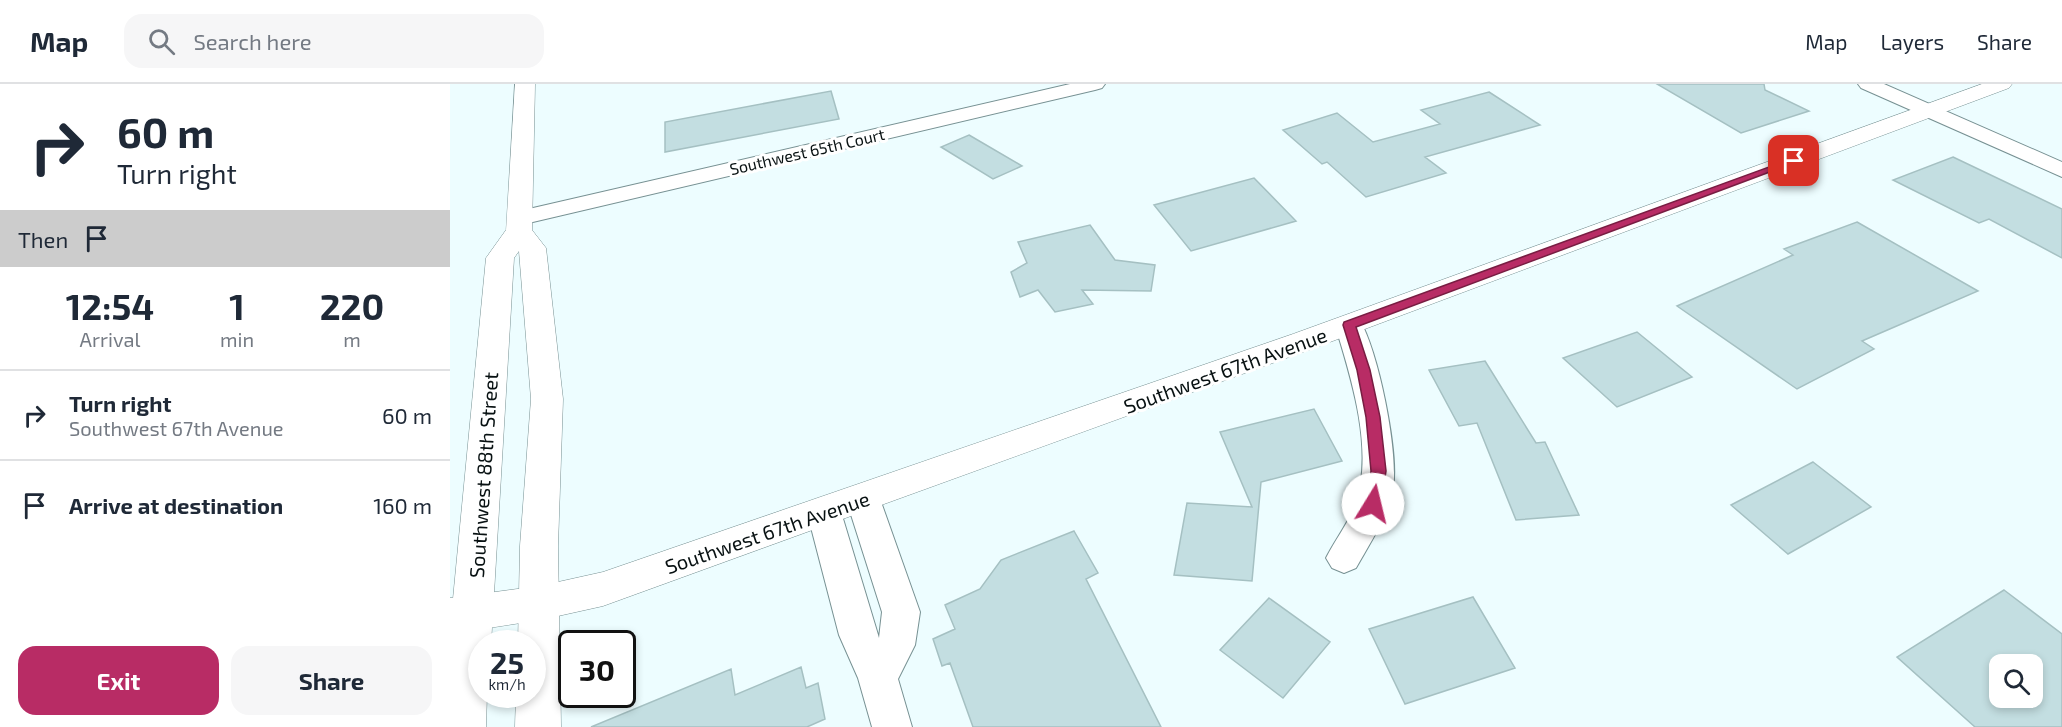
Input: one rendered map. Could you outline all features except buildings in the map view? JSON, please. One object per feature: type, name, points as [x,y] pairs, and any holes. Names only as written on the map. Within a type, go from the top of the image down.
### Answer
[{"type":"main road","points":[[525,84],[519,224],[532,248],[547,399],[539,546],[538,727]]},
{"type":"main road","name":"Southwest 67th Avenue","points":[[462,615],[540,603],[603,589],[864,499],[1349,325],[2002,84]]},
{"type":"main road","name":"Southwest 88th Street","points":[[463,727],[462,615],[500,258],[519,224]]},
{"type":"street","name":"Southwest 65th Court","points":[[519,224],[1095,84]]},
{"type":"street","points":[[1868,84],[2062,170]]},
{"type":"street","points":[[1344,558],[1373,504],[1378,471],[1373,417],[1364,370],[1349,325]]},
{"type":"street","points":[[864,499],[879,552],[901,612],[896,645],[878,678]]},
{"type":"street","points":[[824,512],[858,635],[878,678],[892,727]]},
{"type":"route","points":[[1373,504],[1378,471],[1373,417],[1364,370],[1349,325],[1794,161]]}]
